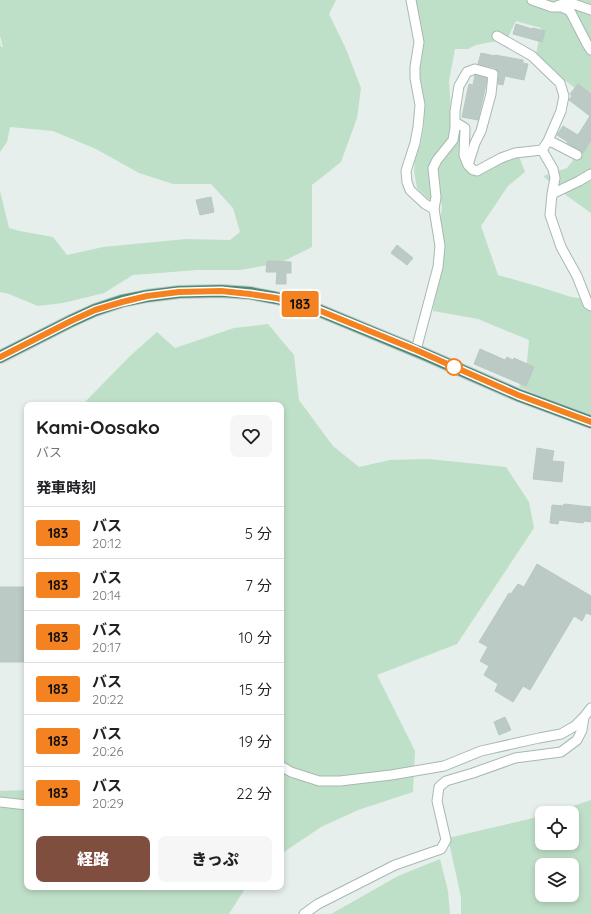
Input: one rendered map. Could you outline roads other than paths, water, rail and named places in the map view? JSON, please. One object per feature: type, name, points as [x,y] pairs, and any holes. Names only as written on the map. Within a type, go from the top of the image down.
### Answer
[{"type":"highway","points":[[1,355],[95,310],[122,302],[147,296],[179,292],[221,291],[250,294],[306,305],[416,350],[518,395],[591,422]]},
{"type":"street","points":[[411,0],[419,42],[415,67],[415,78],[420,105],[416,138],[406,171],[407,182],[410,190],[425,204],[434,209]]},
{"type":"street","points":[[532,0],[552,8],[562,7],[570,11],[586,44],[591,50]]},
{"type":"street","points":[[552,8],[568,2],[591,10]]},
{"type":"street","points":[[455,122],[466,128],[464,155],[468,165],[472,170],[476,171],[501,158],[515,153],[542,150],[548,141],[561,111],[564,96],[560,83],[532,56],[497,36]]},
{"type":"street","points":[[416,350],[438,267],[440,246],[434,209],[436,197],[433,168],[437,160],[453,140],[455,111],[459,86],[467,72],[475,69],[493,74],[491,94],[481,131],[475,143],[468,165]]},
{"type":"street","points":[[548,141],[576,155]]},
{"type":"street","points":[[542,150],[553,169],[555,178],[550,215],[561,247],[577,276],[588,304],[591,306]]},
{"type":"street","points":[[552,194],[591,174]]},
{"type":"street","points":[[284,768],[291,772],[319,781],[340,781],[391,775],[444,766],[481,751],[560,734],[576,726],[591,708]]},
{"type":"street","points":[[304,914],[318,904],[395,865],[441,850],[446,840],[437,801],[439,787],[446,781],[515,758],[561,752],[577,740],[582,730],[584,717]]},
{"type":"street","points":[[0,802],[24,805]]}]
